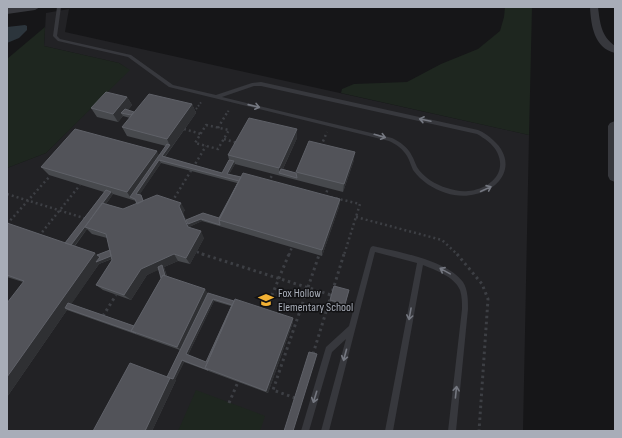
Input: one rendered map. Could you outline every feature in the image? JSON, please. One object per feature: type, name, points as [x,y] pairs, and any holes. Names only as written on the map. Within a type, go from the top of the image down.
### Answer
[{"type":"street","points":[[7,11],[35,7]]},
{"type":"street","points":[[594,7],[596,32],[605,44],[615,50]]},
{"type":"street","points":[[615,126],[615,176]]},
{"type":"lane","points":[[59,7],[55,36],[59,40],[129,56],[171,86],[216,97],[390,139],[399,144],[410,156],[415,168],[428,182],[459,194],[477,193],[491,187],[500,178],[503,163],[500,153],[492,141],[478,132],[261,84],[254,84],[216,97]]},
{"type":"lane","points":[[325,431],[373,249],[441,268],[452,275],[461,284],[465,296],[465,309],[452,431]]},
{"type":"lane","points":[[389,431],[420,262]]},
{"type":"lane","points":[[305,431],[329,350],[352,328]]},
{"type":"path","points":[[194,112],[202,101]]},
{"type":"path","points":[[218,128],[230,108]]},
{"type":"path","points":[[206,125],[218,128],[229,130],[218,149],[195,143],[206,125]]},
{"type":"path","points":[[184,129],[201,134]]},
{"type":"path","points":[[318,152],[327,131]]},
{"type":"path","points":[[224,139],[241,144]]},
{"type":"path","points":[[170,205],[206,146]]},
{"type":"path","points":[[266,187],[273,174]]},
{"type":"path","points":[[7,224],[50,176]]},
{"type":"path","points":[[38,237],[80,185]]},
{"type":"path","points":[[323,203],[328,188]]},
{"type":"path","points":[[7,194],[88,219]]},
{"type":"path","points":[[313,354],[360,204],[326,196]]},
{"type":"path","points":[[265,313],[292,247]]},
{"type":"path","points":[[197,252],[331,295]]},
{"type":"path","points":[[295,398],[273,390],[319,255]]},
{"type":"path","points":[[103,316],[116,295]]},
{"type":"path","points":[[229,403],[238,382]]},
{"type":"shaded area","points":[[505,7],[532,7],[529,135],[341,93],[342,89],[354,84],[407,82],[441,64],[478,49],[500,31]]},
{"type":"shaded area","name":"Fox Hollow Elementary School","points":[[69,9],[65,32],[529,135],[523,431],[7,431],[7,168],[46,153],[129,70],[119,63],[44,46],[46,13]]},
{"type":"shaded area","points":[[27,26],[27,30],[19,38],[7,43],[7,27]]},
{"type":"shaded area","points":[[45,27],[44,46],[119,63],[130,70],[46,153],[7,168],[7,59]]},
{"type":"shaded area","points":[[196,390],[265,416],[260,431],[178,431]]},
{"type":"building","points":[[106,92],[127,97],[113,114],[91,108]]},
{"type":"building","points":[[149,94],[192,104],[167,139],[122,127]]},
{"type":"building","points":[[125,109],[134,112],[131,115],[121,113]]},
{"type":"building","points":[[249,118],[297,129],[279,168],[228,155]]},
{"type":"building","points":[[75,129],[157,151],[127,192],[41,167]]},
{"type":"building","points":[[309,141],[355,152],[344,184],[296,172]]},
{"type":"building","points":[[167,144],[170,145],[162,156],[222,173],[229,160],[234,161],[227,174],[241,177],[239,181],[159,160],[136,194],[141,195],[143,201],[137,204],[135,199],[130,197]]},
{"type":"building","points":[[281,169],[296,173],[297,178],[279,173]]},
{"type":"building","points":[[243,173],[340,199],[322,250],[219,220]]},
{"type":"building","points":[[238,183],[219,220],[220,225],[201,219],[188,224],[186,220],[203,213],[219,218]]},
{"type":"building","points":[[106,190],[111,192],[71,245],[65,243]]},
{"type":"building","points":[[157,195],[181,203],[179,206],[188,227],[201,231],[186,258],[174,254],[141,269],[124,295],[96,285],[112,260],[106,234],[85,227],[102,203],[123,209]]},
{"type":"building","points":[[7,223],[95,253],[7,377],[7,303],[24,281],[7,275]]},
{"type":"building","points":[[110,250],[111,256],[96,262],[100,257],[97,255]]},
{"type":"building","points":[[162,265],[165,276],[163,275],[161,278],[158,267]]},
{"type":"building","points":[[163,275],[205,289],[177,347],[131,331]]},
{"type":"building","points":[[334,286],[349,290],[345,304],[330,300]]},
{"type":"building","points":[[208,293],[234,301],[205,368],[208,370],[182,360],[173,379],[167,377]],"holes":[[[213,299],[232,305],[206,362],[186,354]]]},
{"type":"building","points":[[235,299],[293,318],[266,391],[205,368]]},
{"type":"building","points":[[68,303],[134,326],[131,331],[136,333],[65,308]]},
{"type":"building","points":[[309,352],[317,354],[293,431],[284,431]]},
{"type":"building","points":[[130,363],[170,378],[145,431],[93,431]]},
{"type":"place","name":"Fox Hollow Elementary School","points":[[266,300]]}]
